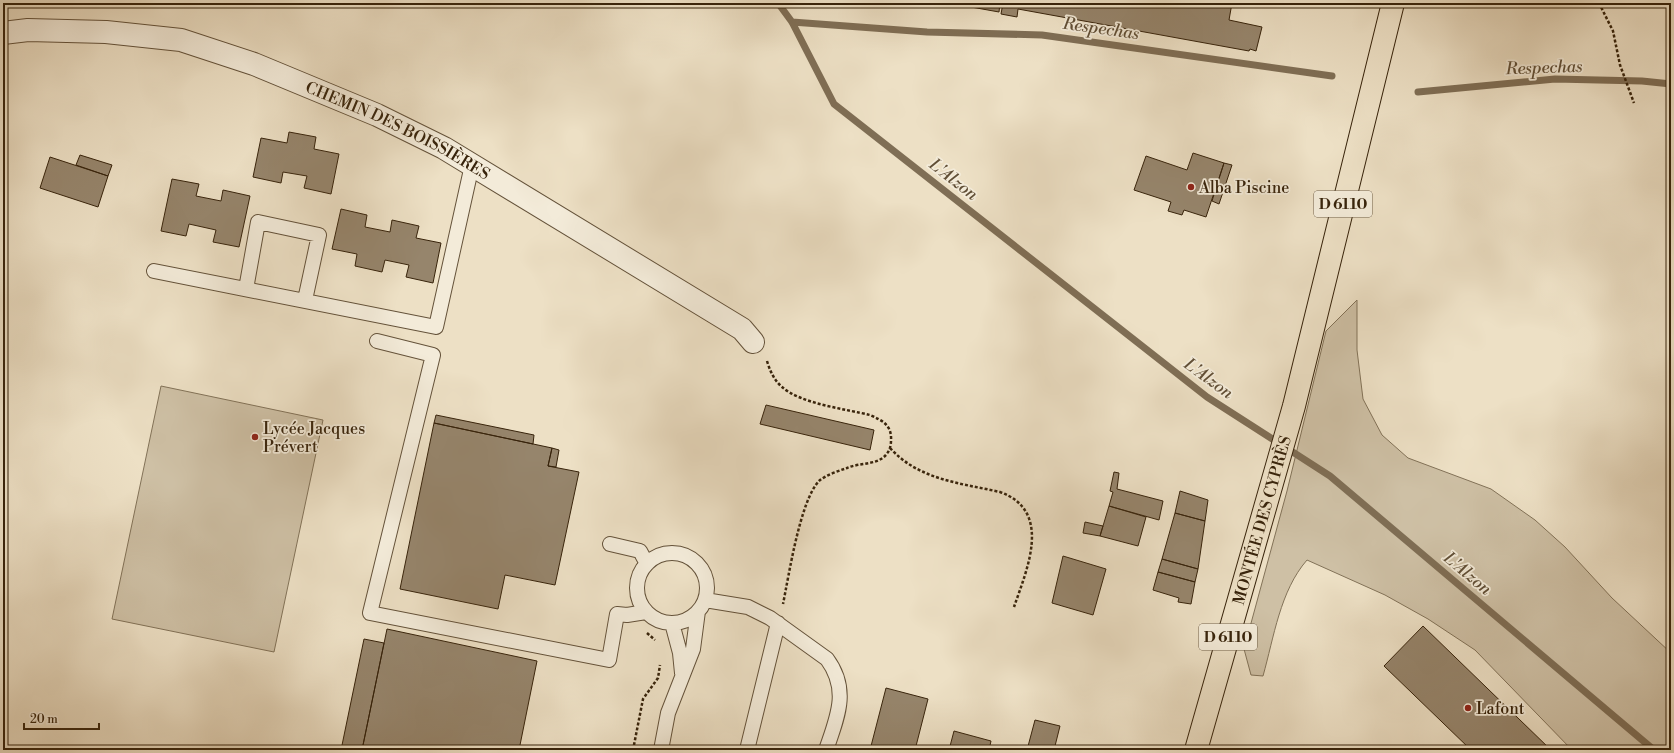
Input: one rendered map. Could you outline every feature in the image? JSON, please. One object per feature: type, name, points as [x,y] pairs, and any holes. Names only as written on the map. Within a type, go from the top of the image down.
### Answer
[{"type":"main road","name":"MONTÉE DES CYPRÈS","points":[[1196,750],[1294,406],[1393,3]]},
{"type":"street","name":"CHEMIN DES BOISSIÈRES","points":[[3,33],[28,30],[106,32],[181,40],[254,64],[377,115],[444,148],[742,329],[753,342]]},
{"type":"lane","points":[[154,271],[305,300],[436,328],[472,165]]},
{"type":"lane","points":[[246,289],[258,222],[319,236],[305,300]]},
{"type":"lane","points":[[377,341],[433,355],[370,613],[609,660],[617,614],[628,615],[646,612]]},
{"type":"lane","points":[[610,544],[640,551],[647,564]]},
{"type":"lane","points":[[662,750],[668,713],[682,673],[693,649],[701,606],[707,589],[705,577],[699,567],[690,559],[680,554],[668,554],[656,557],[640,572],[637,582],[637,593],[640,603],[646,612],[662,622],[672,623],[690,618],[701,606],[748,607],[778,623],[827,659],[834,669],[838,679],[840,695],[839,711],[826,750]]},
{"type":"lane","points":[[672,623],[679,648],[682,673]]},
{"type":"lane","points":[[747,750],[778,623]]},
{"type":"path","points":[[1599,3],[1613,30],[1620,65],[1634,103]]},
{"type":"path","points":[[753,342],[764,352],[773,376],[783,388],[797,397],[870,415],[882,420],[890,427],[890,448],[889,452],[882,460],[851,466],[838,471],[821,480],[812,490],[805,508],[778,623]]},
{"type":"path","points":[[890,448],[900,458],[923,473],[1012,496],[1023,507],[1031,521],[1032,541],[1029,565],[1014,607]]},
{"type":"path","points":[[616,622],[643,629],[657,642]]},
{"type":"path","points":[[633,750],[643,699],[658,678],[660,659]]},
{"type":"shaded area","points":[[1357,300],[1357,350],[1363,399],[1382,435],[1408,458],[1491,489],[1535,520],[1565,547],[1612,598],[1671,653],[1671,750],[1572,750],[1475,650],[1428,619],[1385,595],[1307,560],[1298,572],[1284,600],[1263,676],[1251,675],[1244,649],[1287,491],[1326,331]]},
{"type":"shaded area","points":[[161,386],[323,420],[274,652],[112,619]]},
{"type":"building","points":[[960,3],[1000,3],[999,12],[960,5]]},
{"type":"building","points":[[1003,3],[1232,3],[1229,20],[1262,27],[1256,51],[1250,49],[1249,51],[1018,9],[1017,17],[1001,14]]},
{"type":"building","points":[[289,132],[316,137],[314,149],[339,154],[331,194],[304,188],[307,176],[283,172],[281,183],[253,177],[261,138],[287,143]]},
{"type":"building","points":[[1193,153],[1224,163],[1206,217],[1184,210],[1182,215],[1168,211],[1171,202],[1134,190],[1146,156],[1187,170]]},
{"type":"building","points":[[80,155],[112,165],[108,176],[76,165]]},
{"type":"building","points":[[50,157],[108,176],[98,207],[40,188]]},
{"type":"building","points":[[1224,163],[1232,165],[1219,204],[1212,201]]},
{"type":"building","points":[[172,179],[199,184],[196,196],[221,201],[223,190],[250,196],[239,247],[213,242],[216,230],[189,224],[186,236],[161,231]]},
{"type":"building","points":[[341,209],[367,215],[365,227],[390,232],[392,220],[419,226],[416,238],[441,243],[433,283],[406,277],[409,265],[385,260],[382,272],[355,266],[357,254],[332,249]]},
{"type":"building","points":[[766,405],[874,430],[870,450],[760,424]]},
{"type":"building","points":[[436,415],[534,435],[533,444],[434,423]]},
{"type":"building","points":[[434,423],[552,448],[548,466],[579,472],[555,585],[505,575],[498,609],[400,589]]},
{"type":"building","points":[[552,448],[559,450],[556,467],[548,466]]},
{"type":"building","points":[[1114,472],[1119,473],[1117,489],[1163,501],[1159,520],[1109,506],[1113,492],[1110,491]]},
{"type":"building","points":[[1180,491],[1208,500],[1205,521],[1175,513]]},
{"type":"building","points":[[1109,506],[1146,517],[1138,546],[1100,536]]},
{"type":"building","points":[[1175,513],[1205,521],[1198,569],[1162,559]]},
{"type":"building","points":[[1085,522],[1103,526],[1100,536],[1083,533]]},
{"type":"building","points":[[1063,556],[1106,569],[1093,615],[1052,603]]},
{"type":"building","points":[[1162,559],[1198,569],[1195,582],[1158,572]]},
{"type":"building","points":[[1158,572],[1195,582],[1191,604],[1178,602],[1179,598],[1153,590]]},
{"type":"building","name":"Lafont","points":[[1423,626],[1551,750],[1471,750],[1384,666]]},
{"type":"building","points":[[387,629],[537,661],[519,750],[362,750]]},
{"type":"building","points":[[364,639],[384,643],[362,750],[341,750]]},
{"type":"building","points":[[886,688],[928,699],[915,750],[870,750]]},
{"type":"building","points":[[1035,720],[1060,726],[1054,750],[1027,750]]},
{"type":"building","points":[[954,731],[991,741],[989,750],[949,750]]},
{"type":"waterway","name":"L'Alzon","points":[[778,3],[792,22],[834,104],[1207,397],[1330,476],[1654,750]]},
{"type":"waterway","name":"Respechas","points":[[792,22],[927,32],[1042,35],[1332,76]]},
{"type":"waterway","name":"Respechas","points":[[1418,92],[1555,79],[1642,81],[1671,84]]},
{"type":"place","name":"Alba Piscine","points":[[1191,187]]},
{"type":"place","name":"Lycée Jacques Prévert","points":[[255,437]]},
{"type":"place","name":"Lafont","points":[[1468,708]]}]
